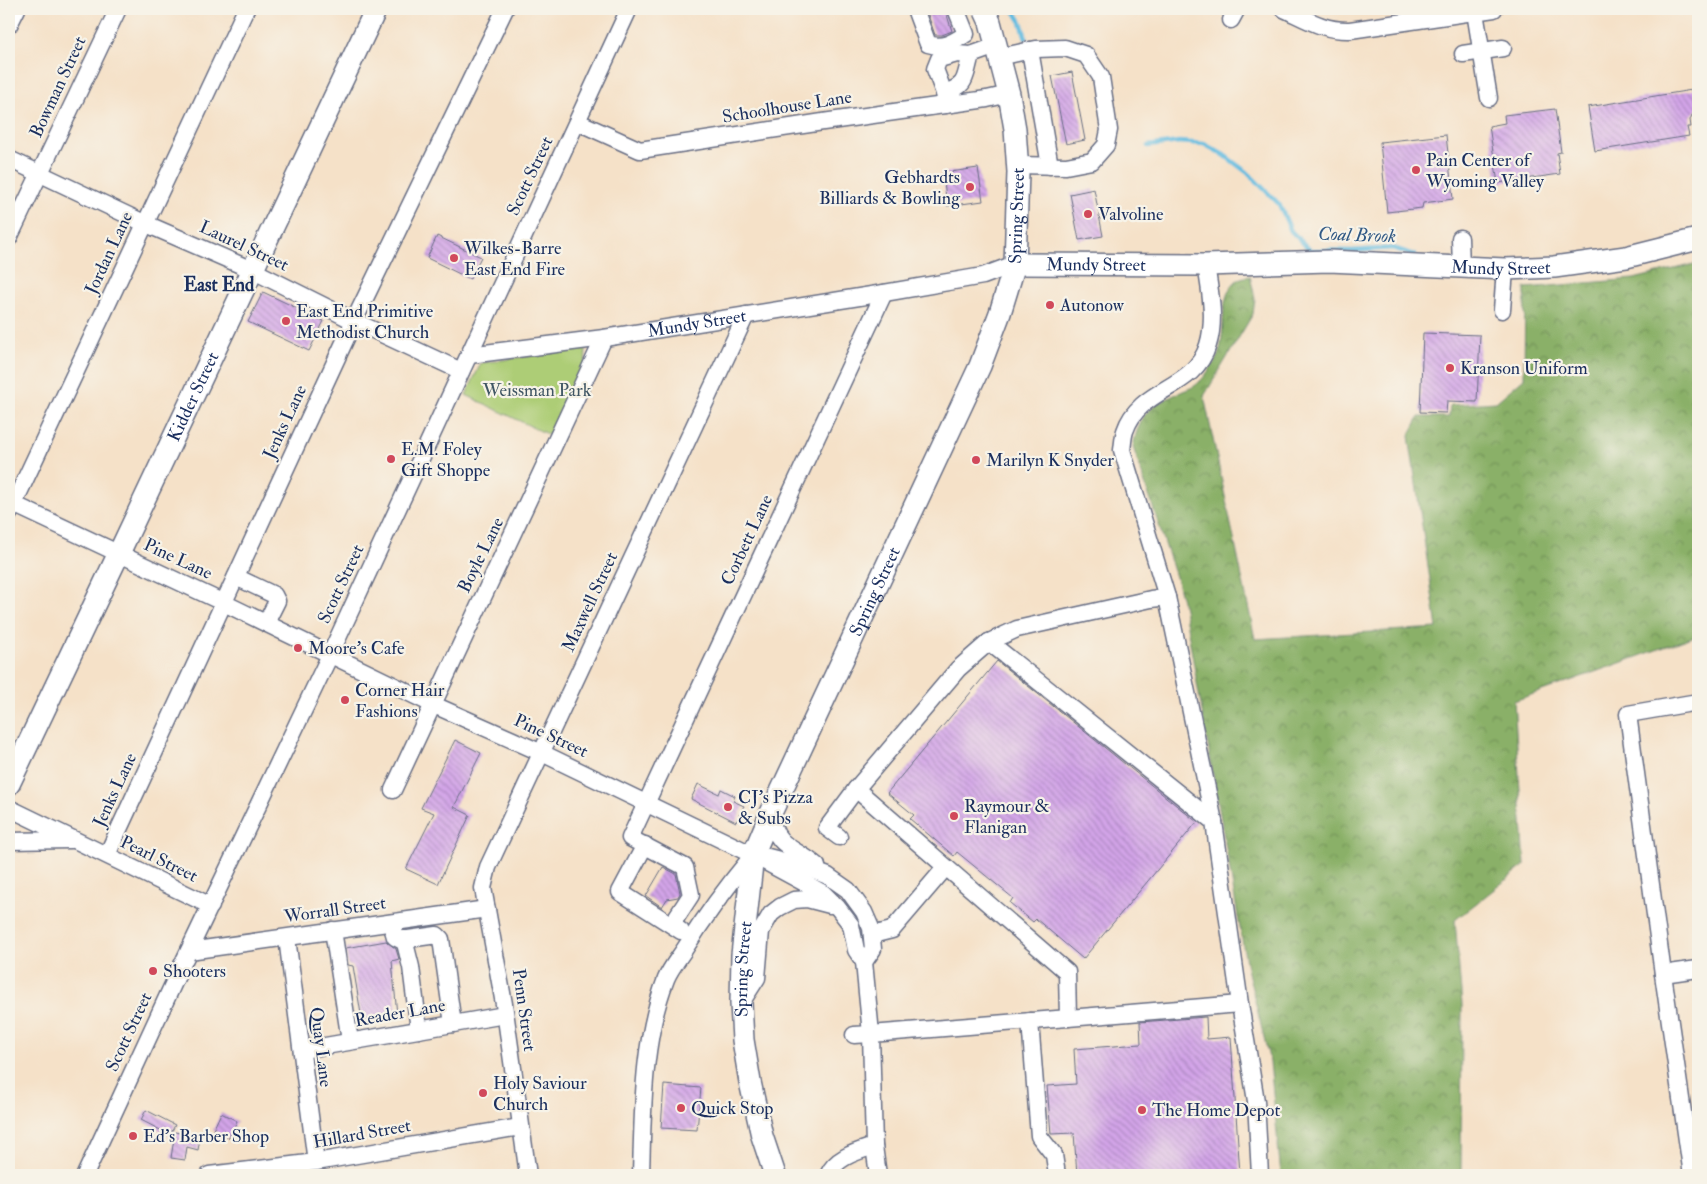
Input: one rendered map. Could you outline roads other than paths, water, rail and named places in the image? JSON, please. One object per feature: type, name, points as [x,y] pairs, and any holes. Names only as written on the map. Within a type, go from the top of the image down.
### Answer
[{"type":"main road","name":"Kidder Street","points":[[9,784],[120,554],[376,9]]},
{"type":"main road","name":"Spring Street","points":[[775,1175],[762,1136],[750,1082],[741,1003],[742,955],[753,854],[980,366],[1000,314],[1014,264],[1017,165],[1016,129],[1009,94],[984,9]]},
{"type":"main road","name":"Mundy Street","points":[[1014,264],[1206,265],[1330,261],[1505,269],[1554,267],[1626,257],[1698,239]]},
{"type":"street","points":[[9,25],[17,9]]},
{"type":"street","name":"Bowman Street","points":[[9,238],[118,9]]},
{"type":"street","name":"Jordan Lane","points":[[10,507],[246,9]]},
{"type":"street","name":"Jenks Lane","points":[[107,855],[229,606],[354,321],[505,9]]},
{"type":"street","name":"Scott Street","points":[[85,1175],[330,655],[629,9]]},
{"type":"street","points":[[915,9],[928,44],[937,46],[950,44],[966,34],[956,9]]},
{"type":"street","points":[[1284,9],[1319,26],[1335,31],[1494,9]]},
{"type":"street","points":[[1383,25],[1394,9]]},
{"type":"street","points":[[1475,12],[1490,98]]},
{"type":"street","points":[[971,55],[964,82],[945,99],[935,69],[939,60],[957,54],[971,55],[997,51],[1064,48],[1086,54],[1101,77],[1109,130],[1106,144],[1092,161],[1066,166],[1017,165]]},
{"type":"street","points":[[1462,54],[1503,48]]},
{"type":"street","points":[[1030,50],[1050,166]]},
{"type":"street","name":"Schoolhouse Lane","points":[[578,122],[640,150],[823,122],[945,99],[1009,94]]},
{"type":"street","name":"Laurel Street","points":[[9,159],[144,223],[252,270],[354,321],[461,371]]},
{"type":"street","points":[[1460,238],[1461,267]]},
{"type":"street","name":"Mundy Street","points":[[469,356],[604,338],[884,294],[982,276],[1014,264]]},
{"type":"street","points":[[1206,265],[1212,310],[1212,330],[1208,346],[1202,359],[1190,374],[1146,401],[1133,416],[1125,431],[1122,450],[1167,597],[1214,822],[1256,1101],[1260,1175]]},
{"type":"street","points":[[1502,310],[1505,269]]},
{"type":"street","name":"Corbett Lane","points":[[645,845],[630,838],[884,294]]},
{"type":"street","name":"Maxwell Street","points":[[487,909],[483,888],[488,867],[746,315]]},
{"type":"street","name":"Boyle Lane","points":[[394,790],[604,338]]},
{"type":"street","name":"Pine Lane","points":[[10,507],[120,554],[330,655]]},
{"type":"street","points":[[241,580],[274,595],[277,601],[266,624]]},
{"type":"street","points":[[839,837],[827,828],[856,789],[958,669],[989,642],[1017,629],[1167,597]]},
{"type":"street","points":[[989,642],[1214,822]]},
{"type":"street","name":"Pine Street","points":[[330,655],[434,705],[542,753],[753,854]]},
{"type":"street","points":[[1692,1175],[1628,714],[1698,702]]},
{"type":"street","points":[[856,789],[1067,972],[1068,1018]]},
{"type":"street","name":"Pearl Street","points":[[9,808],[211,906]]},
{"type":"street","points":[[770,815],[776,836],[795,852],[808,858],[828,876],[848,890],[864,912],[871,928],[873,949],[864,962]]},
{"type":"street","points":[[9,841],[75,840]]},
{"type":"street","points":[[672,924],[691,895],[685,867],[645,845],[620,892],[691,938]]},
{"type":"street","points":[[753,854],[778,859],[828,876]]},
{"type":"street","points":[[753,854],[823,893],[851,925],[856,950],[864,962],[871,1034],[874,1146],[878,1175]]},
{"type":"street","points":[[641,1175],[645,1086],[650,1033],[667,977],[721,894],[753,854]]},
{"type":"street","points":[[872,935],[892,930],[945,868]]},
{"type":"street","points":[[741,1003],[757,978],[761,931],[771,914],[794,900],[807,899],[838,908]]},
{"type":"street","name":"Worrall Street","points":[[189,951],[487,909]]},
{"type":"street","name":"Penn Street","points":[[487,909],[505,1015],[528,1175]]},
{"type":"street","points":[[391,923],[396,937],[404,940],[437,935],[441,940],[453,1024]]},
{"type":"street","points":[[333,930],[350,1041]]},
{"type":"street","name":"Quay Lane","points":[[287,938],[316,1162]]},
{"type":"street","points":[[404,940],[411,967],[420,1030]]},
{"type":"street","points":[[1663,974],[1698,969]]},
{"type":"street","points":[[854,1035],[1240,1004]]},
{"type":"street","name":"Reader Lane","points":[[302,1050],[505,1015]]},
{"type":"street","points":[[1030,1021],[1039,1136],[1054,1155],[1057,1175]]},
{"type":"street","name":"Hillard Street","points":[[209,1175],[259,1172],[520,1127]]},
{"type":"street","points":[[828,1175],[830,1170],[842,1158],[874,1146]]},
{"type":"waterway","name":"Coal Brook","points":[[1013,9],[1021,22],[1026,38]]},
{"type":"waterway","name":"Coal Brook","points":[[1148,146],[1179,142],[1204,144],[1224,155],[1248,173],[1279,204],[1291,231],[1310,250],[1352,251],[1393,248],[1414,255]]},
{"type":"place","name":"Pain Center of Wyoming Valley","points":[[1416,170]]},
{"type":"place","name":"Gebhardts Billiards & Bowling","points":[[970,187]]},
{"type":"place","name":"Valvoline","points":[[1088,214]]},
{"type":"place","name":"Wilkes-Barre East End Fire","points":[[454,258]]},
{"type":"place","name":"Autonow","points":[[1050,305]]},
{"type":"place","name":"East End Primitive Methodist Church","points":[[286,321]]},
{"type":"place","name":"Kranson Uniform","points":[[1450,368]]},
{"type":"place","name":"E.M. Foley Gift Shoppe","points":[[391,459]]},
{"type":"place","name":"Marilyn K Snyder","points":[[976,460]]},
{"type":"place","name":"Moore's Cafe","points":[[298,648]]},
{"type":"place","name":"Corner Hair Fashions","points":[[345,700]]},
{"type":"place","name":"CJ's Pizza & Subs","points":[[728,807]]},
{"type":"place","name":"Raymour & Flanigan","points":[[954,816]]},
{"type":"place","name":"Shooters","points":[[153,971]]},
{"type":"place","name":"Holy Saviour Church","points":[[483,1093]]},
{"type":"place","name":"Quick Stop","points":[[681,1108]]},
{"type":"place","name":"The Home Depot","points":[[1142,1110]]},
{"type":"place","name":"Ed's Barber Shop","points":[[133,1136]]},
{"type":"district","name":"East End","points":[[219,285]]},
{"type":"park label","name":"Weissman Park","points":[[537,390]]}]
